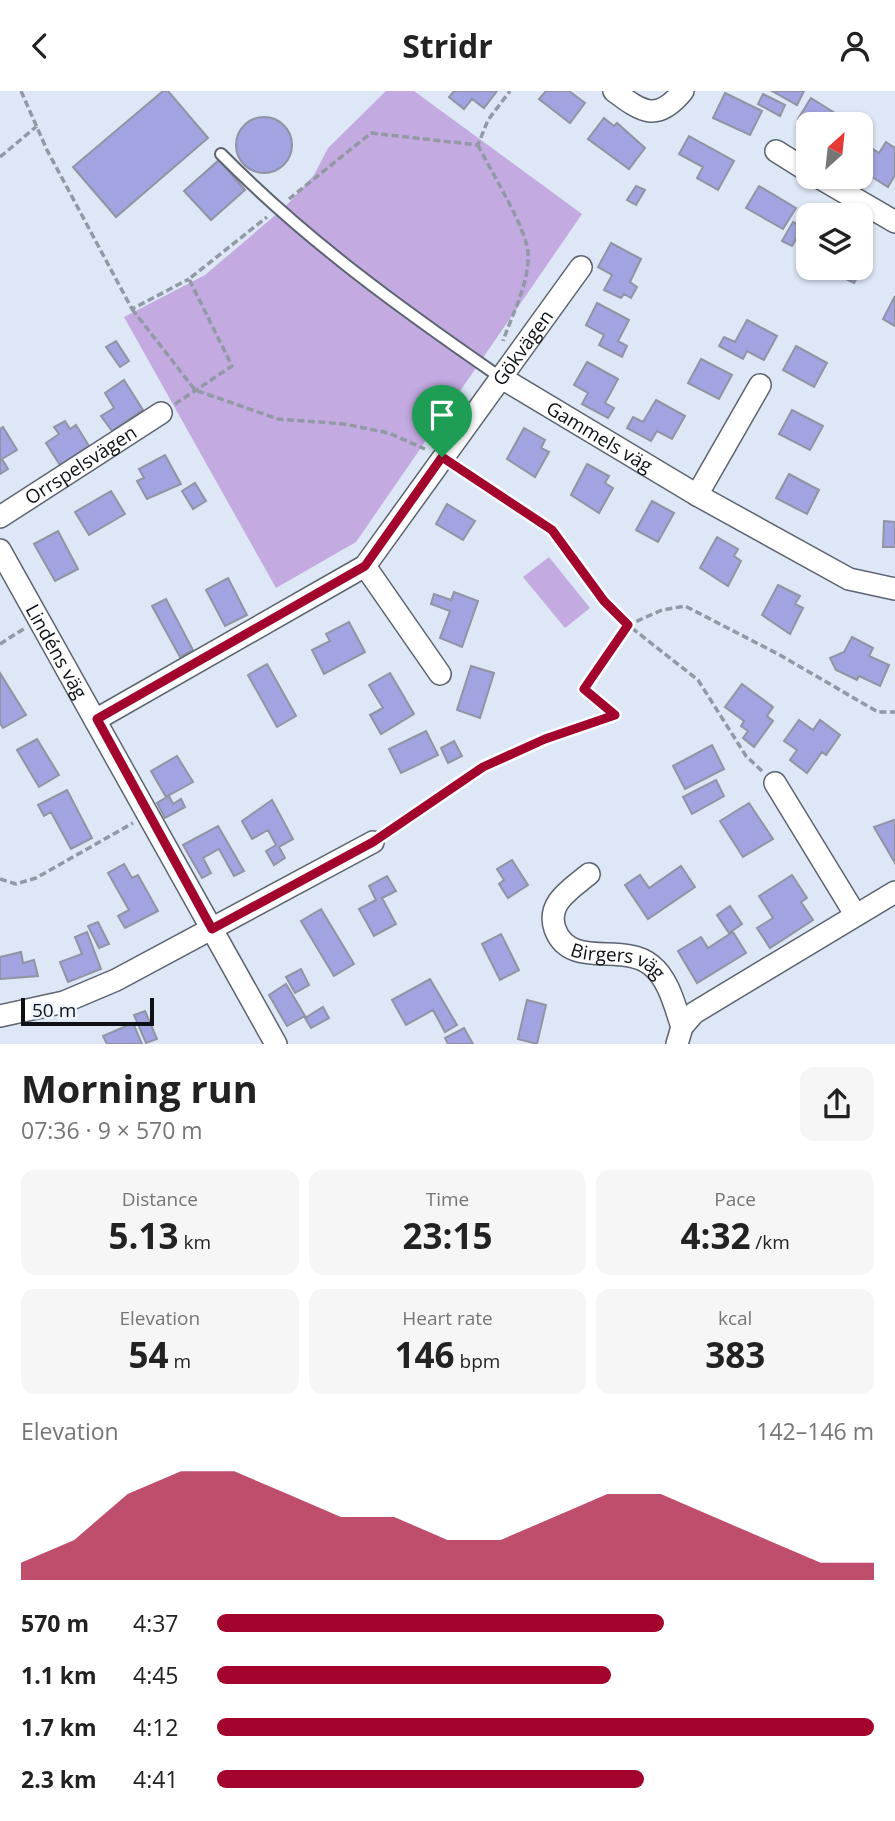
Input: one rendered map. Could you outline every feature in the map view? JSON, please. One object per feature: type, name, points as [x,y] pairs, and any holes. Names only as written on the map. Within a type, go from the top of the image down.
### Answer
[{"type":"street","points":[[614,91],[641,111],[657,111],[672,105],[683,91]]},
{"type":"street","points":[[776,151],[796,164]]},
{"type":"street","points":[[839,189],[895,222]]},
{"type":"street","name":"Gökvägen","points":[[97,719],[365,566],[580,267]]},
{"type":"street","name":"Gammels väg","points":[[506,370],[697,495],[849,579],[895,589]]},
{"type":"street","points":[[697,495],[760,385]]},
{"type":"street","name":"Orrspelsvägen","points":[[0,517],[161,413]]},
{"type":"street","name":"Lindéns väg","points":[[0,549],[276,1044]]},
{"type":"street","points":[[365,566],[440,674]]},
{"type":"street","points":[[775,783],[855,914]]},
{"type":"street","points":[[0,1016],[64,1002],[116,980],[373,842]]},
{"type":"street","name":"Birgers väg","points":[[589,874],[561,897],[553,909],[552,921],[557,935],[570,948],[583,954],[626,954],[650,964],[672,996],[680,1036]]},
{"type":"street","name":"Birgers väg","points":[[680,1036],[710,1002],[895,892]]},
{"type":"lane","points":[[221,154],[276,209],[346,268],[506,370]]},
{"type":"path","points":[[21,91],[132,309],[195,390],[278,419],[345,424],[389,433],[442,457],[552,530],[604,601],[628,625],[698,680],[746,756],[775,783]]},
{"type":"path","points":[[0,157],[37,126]]},
{"type":"path","points":[[478,145],[521,230],[528,253],[523,281],[500,349],[506,370]]},
{"type":"path","points":[[132,309],[189,279]]},
{"type":"path","points":[[373,842],[483,767],[545,739],[615,715],[584,689],[628,625],[662,610],[685,606],[778,654],[878,712],[895,712]]},
{"type":"path","points":[[0,644],[40,619]]},
{"type":"path","points":[[0,879],[16,884],[36,878],[147,815]]},
{"type":"shaded area","points":[[386,91],[414,91],[582,214],[356,542],[276,588],[124,317],[205,275],[285,207],[314,175],[328,148]]},
{"type":"shaded area","points":[[549,557],[590,608],[565,628],[523,577]]},
{"type":"building","points":[[163,91],[168,91],[208,138],[116,217],[73,167]]},
{"type":"building","points":[[454,91],[497,91],[484,108],[472,99],[464,109],[449,97]]},
{"type":"building","points":[[546,91],[569,91],[585,103],[570,123],[539,99]]},
{"type":"building","points":[[772,91],[804,91],[797,105]]},
{"type":"building","points":[[725,93],[762,111],[750,135],[713,118]]},
{"type":"building","points":[[763,94],[785,105],[780,116],[758,104]]},
{"type":"building","points":[[811,98],[833,112],[802,112]]},
{"type":"building","points":[[264,117],[275,119],[284,125],[290,134],[290,156],[284,165],[275,171],[264,173],[253,171],[244,165],[238,156],[236,145],[238,134],[244,125],[253,119]]},
{"type":"building","points":[[604,118],[614,126],[617,123],[645,148],[629,169],[588,139]]},
{"type":"building","points":[[689,136],[734,161],[718,190],[697,178],[703,167],[679,154]]},
{"type":"building","points":[[886,142],[895,148],[895,175],[888,187],[873,178],[873,149],[879,153]]},
{"type":"building","points":[[219,160],[245,190],[211,220],[184,191]]},
{"type":"building","points":[[636,186],[645,190],[636,205],[627,200]]},
{"type":"building","points":[[759,186],[796,208],[783,229],[746,208]]},
{"type":"building","points":[[793,222],[796,224],[796,239],[792,246],[782,241]]},
{"type":"building","points":[[611,243],[641,259],[630,282],[637,287],[631,298],[624,294],[621,298],[604,290],[612,275],[598,267]]},
{"type":"building","points":[[895,296],[895,326],[883,319]]},
{"type":"building","points":[[597,303],[629,320],[618,341],[627,346],[622,357],[599,345],[604,335],[586,325]]},
{"type":"building","points":[[747,320],[777,336],[764,360],[747,351],[743,359],[719,346],[724,337],[735,342]]},
{"type":"building","points":[[116,341],[129,361],[120,367],[106,347]]},
{"type":"building","points":[[796,346],[827,363],[814,387],[783,370]]},
{"type":"building","points":[[701,359],[732,375],[719,399],[688,383]]},
{"type":"building","points":[[587,362],[618,379],[605,403],[614,408],[608,418],[582,404],[588,393],[574,385]]},
{"type":"building","points":[[124,380],[143,410],[112,431],[101,416],[114,408],[105,393]]},
{"type":"building","points":[[656,400],[685,416],[672,439],[657,431],[651,441],[627,428],[633,417],[643,422]]},
{"type":"building","points":[[792,410],[823,426],[810,450],[779,434]]},
{"type":"building","points":[[65,421],[70,429],[76,425],[89,446],[60,465],[46,443],[59,434],[54,427]]},
{"type":"building","points":[[3,427],[17,450],[2,459],[8,469],[0,474],[0,429]]},
{"type":"building","points":[[524,428],[545,440],[541,448],[549,452],[535,477],[507,459]]},
{"type":"building","points":[[165,455],[181,484],[147,499],[137,481],[144,478],[139,469]]},
{"type":"building","points":[[587,464],[609,476],[605,483],[613,488],[599,513],[571,495]]},
{"type":"building","points":[[789,474],[819,490],[807,514],[776,498]]},
{"type":"building","points":[[195,483],[206,501],[193,509],[182,491]]},
{"type":"building","points":[[111,491],[125,514],[89,535],[75,512]]},
{"type":"building","points":[[652,501],[674,513],[658,542],[636,530]]},
{"type":"building","points":[[447,504],[475,521],[463,540],[436,524]]},
{"type":"building","points":[[884,521],[895,522],[895,547],[883,547]]},
{"type":"building","points":[[58,531],[78,569],[55,581],[34,544]]},
{"type":"building","points":[[717,537],[738,549],[734,556],[741,561],[728,586],[700,568]]},
{"type":"building","points":[[228,578],[247,615],[225,626],[206,590]]},
{"type":"building","points":[[778,585],[800,596],[795,604],[803,608],[790,634],[762,615]]},
{"type":"building","points":[[454,592],[478,601],[462,647],[440,638],[450,611],[431,604],[434,594],[451,600]]},
{"type":"building","points":[[166,599],[193,650],[180,657],[152,606]]},
{"type":"building","points":[[349,622],[365,652],[324,674],[312,650],[330,641],[326,634]]},
{"type":"building","points":[[852,637],[873,648],[869,656],[889,665],[880,686],[859,676],[857,680],[836,670],[830,658],[844,652]]},
{"type":"building","points":[[267,664],[296,716],[277,727],[248,675]]},
{"type":"building","points":[[471,666],[494,673],[480,718],[457,710]]},
{"type":"building","points":[[0,673],[26,715],[3,728],[0,723]]},
{"type":"building","points":[[390,673],[414,714],[381,734],[370,715],[383,708],[369,685]]},
{"type":"building","points":[[742,684],[773,707],[767,716],[773,721],[754,747],[743,738],[748,731],[741,726],[744,721],[725,707]]},
{"type":"building","points":[[799,720],[813,730],[820,720],[840,735],[826,755],[822,752],[807,773],[790,760],[797,750],[784,741]]},
{"type":"building","points":[[426,731],[438,755],[401,773],[389,749]]},
{"type":"building","points":[[37,739],[59,775],[39,787],[17,750]]},
{"type":"building","points":[[454,741],[462,756],[448,763],[441,748]]},
{"type":"building","points":[[712,745],[724,769],[685,789],[673,766]]},
{"type":"building","points":[[177,756],[193,782],[166,797],[151,771]]},
{"type":"building","points":[[716,780],[724,796],[692,814],[683,797]]},
{"type":"building","points":[[67,790],[92,838],[71,849],[51,812],[44,816],[38,805]]},
{"type":"building","points":[[169,796],[173,804],[181,799],[185,807],[165,818],[157,803]]},
{"type":"building","points":[[272,800],[293,839],[279,847],[285,858],[274,865],[266,851],[276,845],[268,830],[252,839],[242,821]]},
{"type":"building","points":[[749,803],[773,839],[743,857],[720,821]]},
{"type":"building","points":[[895,821],[895,863],[874,827]]},
{"type":"building","points":[[218,826],[244,871],[234,876],[219,849],[203,858],[211,873],[202,878],[183,845]]},
{"type":"building","points":[[512,860],[528,885],[508,898],[499,884],[504,880],[497,869]]},
{"type":"building","points":[[124,864],[132,878],[138,875],[158,911],[125,928],[118,916],[129,910],[108,873]]},
{"type":"building","points":[[681,866],[695,887],[648,919],[625,885],[640,875],[649,888]]},
{"type":"building","points":[[792,875],[807,898],[801,902],[813,920],[770,948],[757,928],[773,918],[759,896]]},
{"type":"building","points":[[387,876],[396,891],[382,898],[396,924],[374,936],[359,909],[376,900],[369,886]]},
{"type":"building","points":[[730,906],[742,924],[729,933],[717,915]]},
{"type":"building","points":[[321,909],[354,964],[334,976],[301,921]]},
{"type":"building","points":[[98,922],[109,944],[99,948],[88,926]]},
{"type":"building","points":[[87,932],[101,969],[68,982],[60,962],[82,954],[75,937]]},
{"type":"building","points":[[733,932],[746,953],[697,983],[678,951],[701,937],[708,948]]},
{"type":"building","points":[[501,934],[519,970],[500,980],[482,944]]},
{"type":"building","points":[[21,952],[23,963],[34,960],[38,976],[0,979],[0,957]]},
{"type":"building","points":[[301,969],[309,985],[295,993],[286,977]]},
{"type":"building","points":[[430,979],[457,1025],[445,1032],[433,1010],[406,1025],[392,1000]]},
{"type":"building","points":[[286,984],[305,1016],[287,1026],[269,995]]},
{"type":"building","points":[[527,1000],[546,1005],[537,1044],[518,1039]]},
{"type":"building","points":[[323,1007],[329,1018],[311,1028],[305,1018]]},
{"type":"building","points":[[145,1011],[157,1039],[146,1043],[134,1015]]},
{"type":"building","points":[[133,1023],[142,1044],[107,1044],[103,1036]]},
{"type":"building","points":[[464,1028],[473,1044],[448,1044],[445,1038]]},
{"type":"route","points":[[442,457],[552,530],[604,601],[628,625],[584,689],[615,715],[545,739],[483,767],[373,842],[212,929],[147,815],[97,719],[365,566],[442,457]]}]
